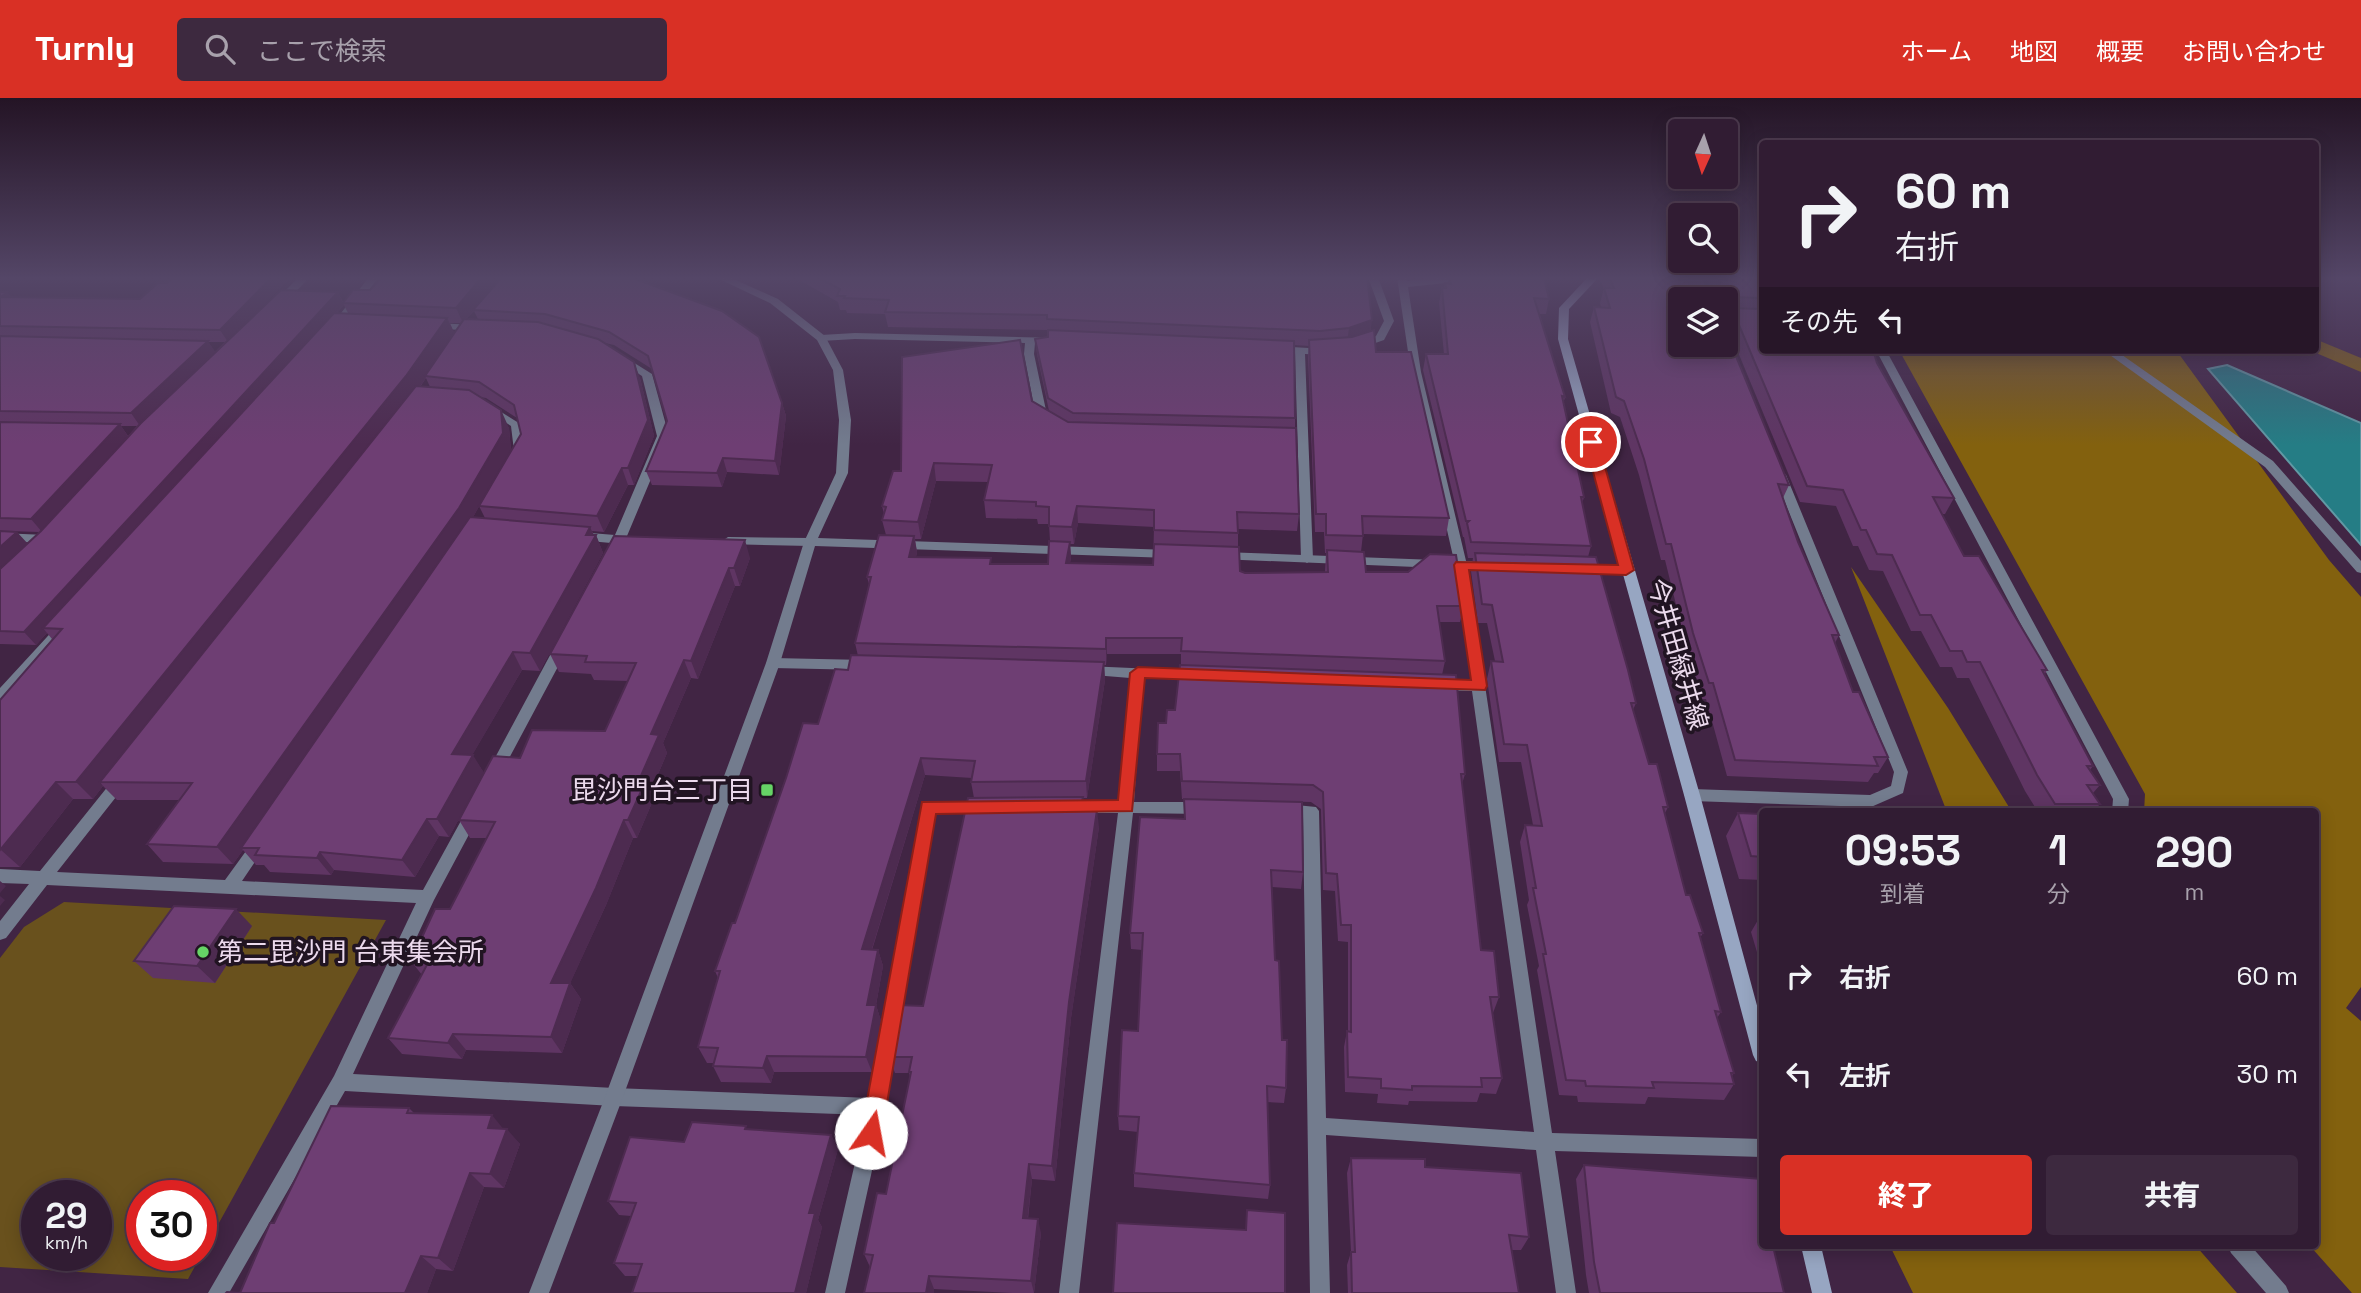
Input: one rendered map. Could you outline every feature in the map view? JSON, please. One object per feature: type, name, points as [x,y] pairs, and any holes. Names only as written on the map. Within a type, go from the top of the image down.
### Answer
[{"type":"main road","name":"今井田緑井線","points":[[1563,333],[1626,570],[1692,795],[1759,1044]]},
{"type":"main road","points":[[1812,1249],[1822,1293]]},
{"type":"street","points":[[460,338],[464,333]]},
{"type":"street","points":[[539,1293],[773,663],[810,542],[842,472],[845,419],[838,370],[821,338],[814,333]]},
{"type":"street","points":[[1260,348],[1319,352],[1345,350],[1380,338],[1383,333]]},
{"type":"street","points":[[1411,333],[1416,372],[1461,565],[1566,1293]]},
{"type":"street","points":[[821,338],[855,336],[1071,341]]},
{"type":"street","points":[[1030,340],[1029,354],[1042,417],[1061,429]]},
{"type":"street","points":[[606,565],[620,540],[663,436],[647,374],[609,349]]},
{"type":"street","points":[[1300,350],[1307,559]]},
{"type":"street","points":[[1883,354],[2121,799],[2120,808]]},
{"type":"street","points":[[2114,354],[2269,464],[2361,569]]},
{"type":"street","points":[[481,402],[516,425],[520,451],[507,473]]},
{"type":"street","points":[[1288,439],[1302,440]]},
{"type":"street","points":[[1692,795],[1871,801],[1898,789],[1901,772],[1777,468]]},
{"type":"street","points":[[0,537],[51,534],[28,556]]},
{"type":"street","points":[[567,536],[647,540]]},
{"type":"street","points":[[715,541],[1183,555]]},
{"type":"street","points":[[1211,555],[1502,566]]},
{"type":"street","points":[[1571,568],[1626,570]]},
{"type":"street","points":[[0,697],[73,616]]},
{"type":"street","points":[[218,1293],[340,1082],[427,897],[566,639]]},
{"type":"street","points":[[773,663],[881,666]]},
{"type":"street","points":[[1070,671],[1206,675]]},
{"type":"street","points":[[1069,1293],[1126,806],[1138,673]]},
{"type":"street","points":[[1425,684],[1479,686]]},
{"type":"street","points":[[0,933],[131,768]]},
{"type":"street","points":[[835,1293],[877,1107],[929,807],[1007,807]]},
{"type":"street","points":[[1047,807],[1218,809]]},
{"type":"street","points":[[1271,810],[1311,811],[1321,1293]]},
{"type":"street","points":[[229,888],[268,831]]},
{"type":"street","points":[[0,876],[427,897]]},
{"type":"street","points":[[340,1082],[614,1097],[877,1107]]},
{"type":"street","points":[[1319,1126],[1546,1142],[1759,1148]]},
{"type":"street","points":[[2241,1249],[2279,1293]]},
{"type":"shaded area","points":[[2319,341],[2361,358],[2361,372],[2318,354]]},
{"type":"shaded area","points":[[1901,354],[2179,354],[2329,560],[2361,597],[2361,987],[2346,1008],[2361,1021],[2361,1293],[2352,1293],[2313,1249],[2319,1249],[2319,808],[2144,808],[2145,794]]},
{"type":"shaded area","points":[[2227,365],[2361,423],[2361,545],[2208,369]]},
{"type":"shaded area","points":[[1851,567],[1948,708],[2010,808],[1945,808]]},
{"type":"shaded area","points":[[64,902],[386,920],[217,1226],[217,1180],[126,1180],[126,1271],[192,1271],[188,1279],[63,1271],[112,1271],[112,1180],[21,1180],[21,1268],[0,1267],[0,958],[24,927]]},
{"type":"shaded area","points":[[1891,1249],[2199,1249],[2237,1293],[1913,1293]]},
{"type":"building","points":[[236,333],[300,333],[24,632],[0,631],[0,569],[41,531],[141,423]]},
{"type":"building","points":[[316,333],[437,333],[406,376],[76,782],[56,782],[0,850],[0,700],[62,629],[43,628]]},
{"type":"building","points":[[455,333],[576,333],[598,339],[634,362],[648,420],[628,468],[622,468],[597,516],[479,506],[521,434],[514,405],[479,382],[425,376]]},
{"type":"building","points":[[610,333],[753,333],[759,337],[782,403],[775,461],[723,458],[717,473],[646,471],[667,421],[648,356]]},
{"type":"building","points":[[1048,333],[1110,333],[1294,341],[1295,418],[1073,413],[1048,398],[1035,339],[1048,337]]},
{"type":"building","points":[[1374,333],[1376,352],[1411,352],[1449,518],[1362,516],[1363,536],[1326,535],[1326,514],[1316,514],[1309,340]]},
{"type":"building","points":[[1446,333],[1545,333],[1565,397],[1562,396],[1584,497],[1581,497],[1591,546],[1471,542],[1467,523],[1469,521],[1466,521],[1426,354],[1448,354]]},
{"type":"building","points":[[1600,333],[1668,333],[1668,357],[1736,357],[1789,485],[1778,484],[1798,542],[1839,635],[1832,635],[1853,692],[1859,692],[1888,757],[1874,757],[1878,766],[1735,760],[1713,683],[1709,683],[1693,633],[1671,544],[1666,544],[1644,459],[1624,401],[1616,397]]},
{"type":"building","points":[[1742,333],[1759,333],[1759,354],[1874,354],[1954,498],[1933,497],[1964,556],[1979,556],[2047,670],[2042,670],[2093,766],[2087,766],[2100,785],[2087,785],[2100,804],[2055,804],[2037,775],[1980,662],[1967,662],[1962,651],[1950,651],[1931,615],[1920,615],[1892,555],[1877,554],[1866,530],[1861,530],[1843,490],[1807,486]]},
{"type":"building","points":[[0,336],[208,341],[131,413],[0,411]]},
{"type":"building","points":[[1020,340],[1032,401],[1068,422],[1296,428],[1299,514],[1237,512],[1238,533],[1154,530],[1154,510],[1077,506],[1072,527],[1049,526],[1049,507],[1036,506],[1036,502],[984,500],[992,465],[934,463],[918,522],[882,520],[886,507],[882,506],[893,471],[901,471],[902,357]]},
{"type":"building","points":[[416,386],[469,390],[501,410],[503,433],[459,508],[217,847],[147,844],[192,783],[100,782]]},
{"type":"building","points":[[0,422],[120,424],[31,519],[0,518]]},
{"type":"building","points":[[470,517],[590,527],[586,535],[596,535],[530,653],[513,652],[452,754],[473,755],[437,819],[427,819],[402,860],[320,852],[317,858],[255,855],[259,848],[241,848]]},
{"type":"building","points":[[0,531],[17,532],[0,547]]},
{"type":"building","points":[[879,535],[914,536],[909,557],[991,558],[990,564],[1048,564],[1049,541],[1070,542],[1066,563],[1153,565],[1154,544],[1239,547],[1240,571],[1245,573],[1328,572],[1327,550],[1364,552],[1366,572],[1408,572],[1430,554],[1456,555],[1464,606],[1437,606],[1445,661],[1181,651],[1182,638],[1106,638],[1106,649],[855,643],[871,577],[867,577]]},
{"type":"building","points":[[614,536],[745,540],[734,568],[729,568],[691,661],[684,660],[651,734],[659,735],[636,787],[643,787],[628,820],[624,820],[596,888],[551,983],[570,983],[551,1037],[453,1034],[448,1043],[388,1038],[429,961],[411,961],[435,909],[450,909],[495,822],[459,820],[493,756],[520,758],[532,730],[605,731],[636,663],[585,662],[587,656],[550,654]]},
{"type":"building","points":[[1475,553],[1596,557],[1636,703],[1631,703],[1649,764],[1657,764],[1668,807],[1663,807],[1686,895],[1690,895],[1703,933],[1699,933],[1721,1012],[1715,1011],[1734,1073],[1731,1073],[1734,1084],[1652,1082],[1654,1088],[1586,1086],[1585,1081],[1566,1080],[1543,954],[1546,954],[1533,888],[1536,888],[1525,825],[1542,826],[1527,745],[1504,744],[1491,661],[1503,662],[1492,605],[1482,604]]},
{"type":"building","points":[[851,655],[1104,662],[1086,781],[971,782],[975,761],[921,758],[862,949],[878,950],[867,1005],[876,1005],[866,1057],[767,1056],[763,1068],[713,1066],[718,1048],[698,1047],[720,971],[715,971],[732,923],[735,923],[803,723],[818,724],[835,669],[848,670]]},
{"type":"building","points":[[1180,665],[1456,675],[1465,774],[1461,774],[1481,950],[1494,951],[1499,997],[1490,997],[1502,1078],[1481,1078],[1482,1087],[1412,1086],[1412,1090],[1381,1088],[1381,1079],[1348,1077],[1347,1031],[1351,1032],[1351,925],[1341,925],[1337,874],[1326,873],[1323,792],[1313,785],[1182,781],[1180,754],[1157,754],[1158,723],[1166,723],[1167,710],[1175,710]]},
{"type":"building","points":[[1083,797],[1080,809],[1097,810],[1069,1002],[1052,1166],[1029,1164],[1023,1218],[1038,1219],[1031,1281],[929,1276],[926,1293],[864,1293],[873,1255],[864,1254],[877,1193],[886,1194],[911,1072],[912,1057],[889,1057],[898,1005],[923,1006],[968,798]]},
{"type":"building","points":[[1184,799],[1302,802],[1303,872],[1271,870],[1275,960],[1279,961],[1282,1040],[1287,1040],[1286,1088],[1267,1086],[1270,1185],[1134,1173],[1139,1117],[1118,1116],[1122,1030],[1138,1031],[1143,933],[1130,933],[1140,817],[1185,819]]},
{"type":"building","points":[[1738,813],[1759,814],[1759,857],[1751,856]]},
{"type":"building","points":[[174,906],[236,909],[197,966],[134,961]]},
{"type":"building","points":[[331,1106],[409,1108],[407,1113],[492,1115],[488,1128],[507,1129],[490,1174],[470,1173],[438,1258],[421,1256],[405,1293],[240,1293],[270,1223],[274,1223]]},
{"type":"building","points":[[692,1122],[831,1135],[809,1213],[815,1213],[795,1293],[632,1293],[642,1264],[614,1263],[636,1203],[608,1201],[630,1137],[684,1142]]},
{"type":"building","points":[[1351,1158],[1425,1159],[1425,1167],[1521,1173],[1529,1237],[1509,1235],[1519,1293],[1352,1293],[1351,1252],[1355,1252]]},
{"type":"building","points":[[1584,1165],[1759,1179],[1759,1249],[1774,1249],[1784,1293],[1600,1293],[1594,1262]]},
{"type":"building","points":[[1247,1210],[1285,1213],[1285,1293],[1113,1293],[1117,1223],[1246,1230]]},
{"type":"place","name":"毘沙門台三丁目","points":[[767,790]]},
{"type":"place","name":"第二毘沙門 台東集会所","points":[[203,952]]},
{"type":"route","points":[[871,1133],[929,807],[1126,806],[1138,673],[1479,686],[1461,565],[1626,570],[1591,442]]}]
